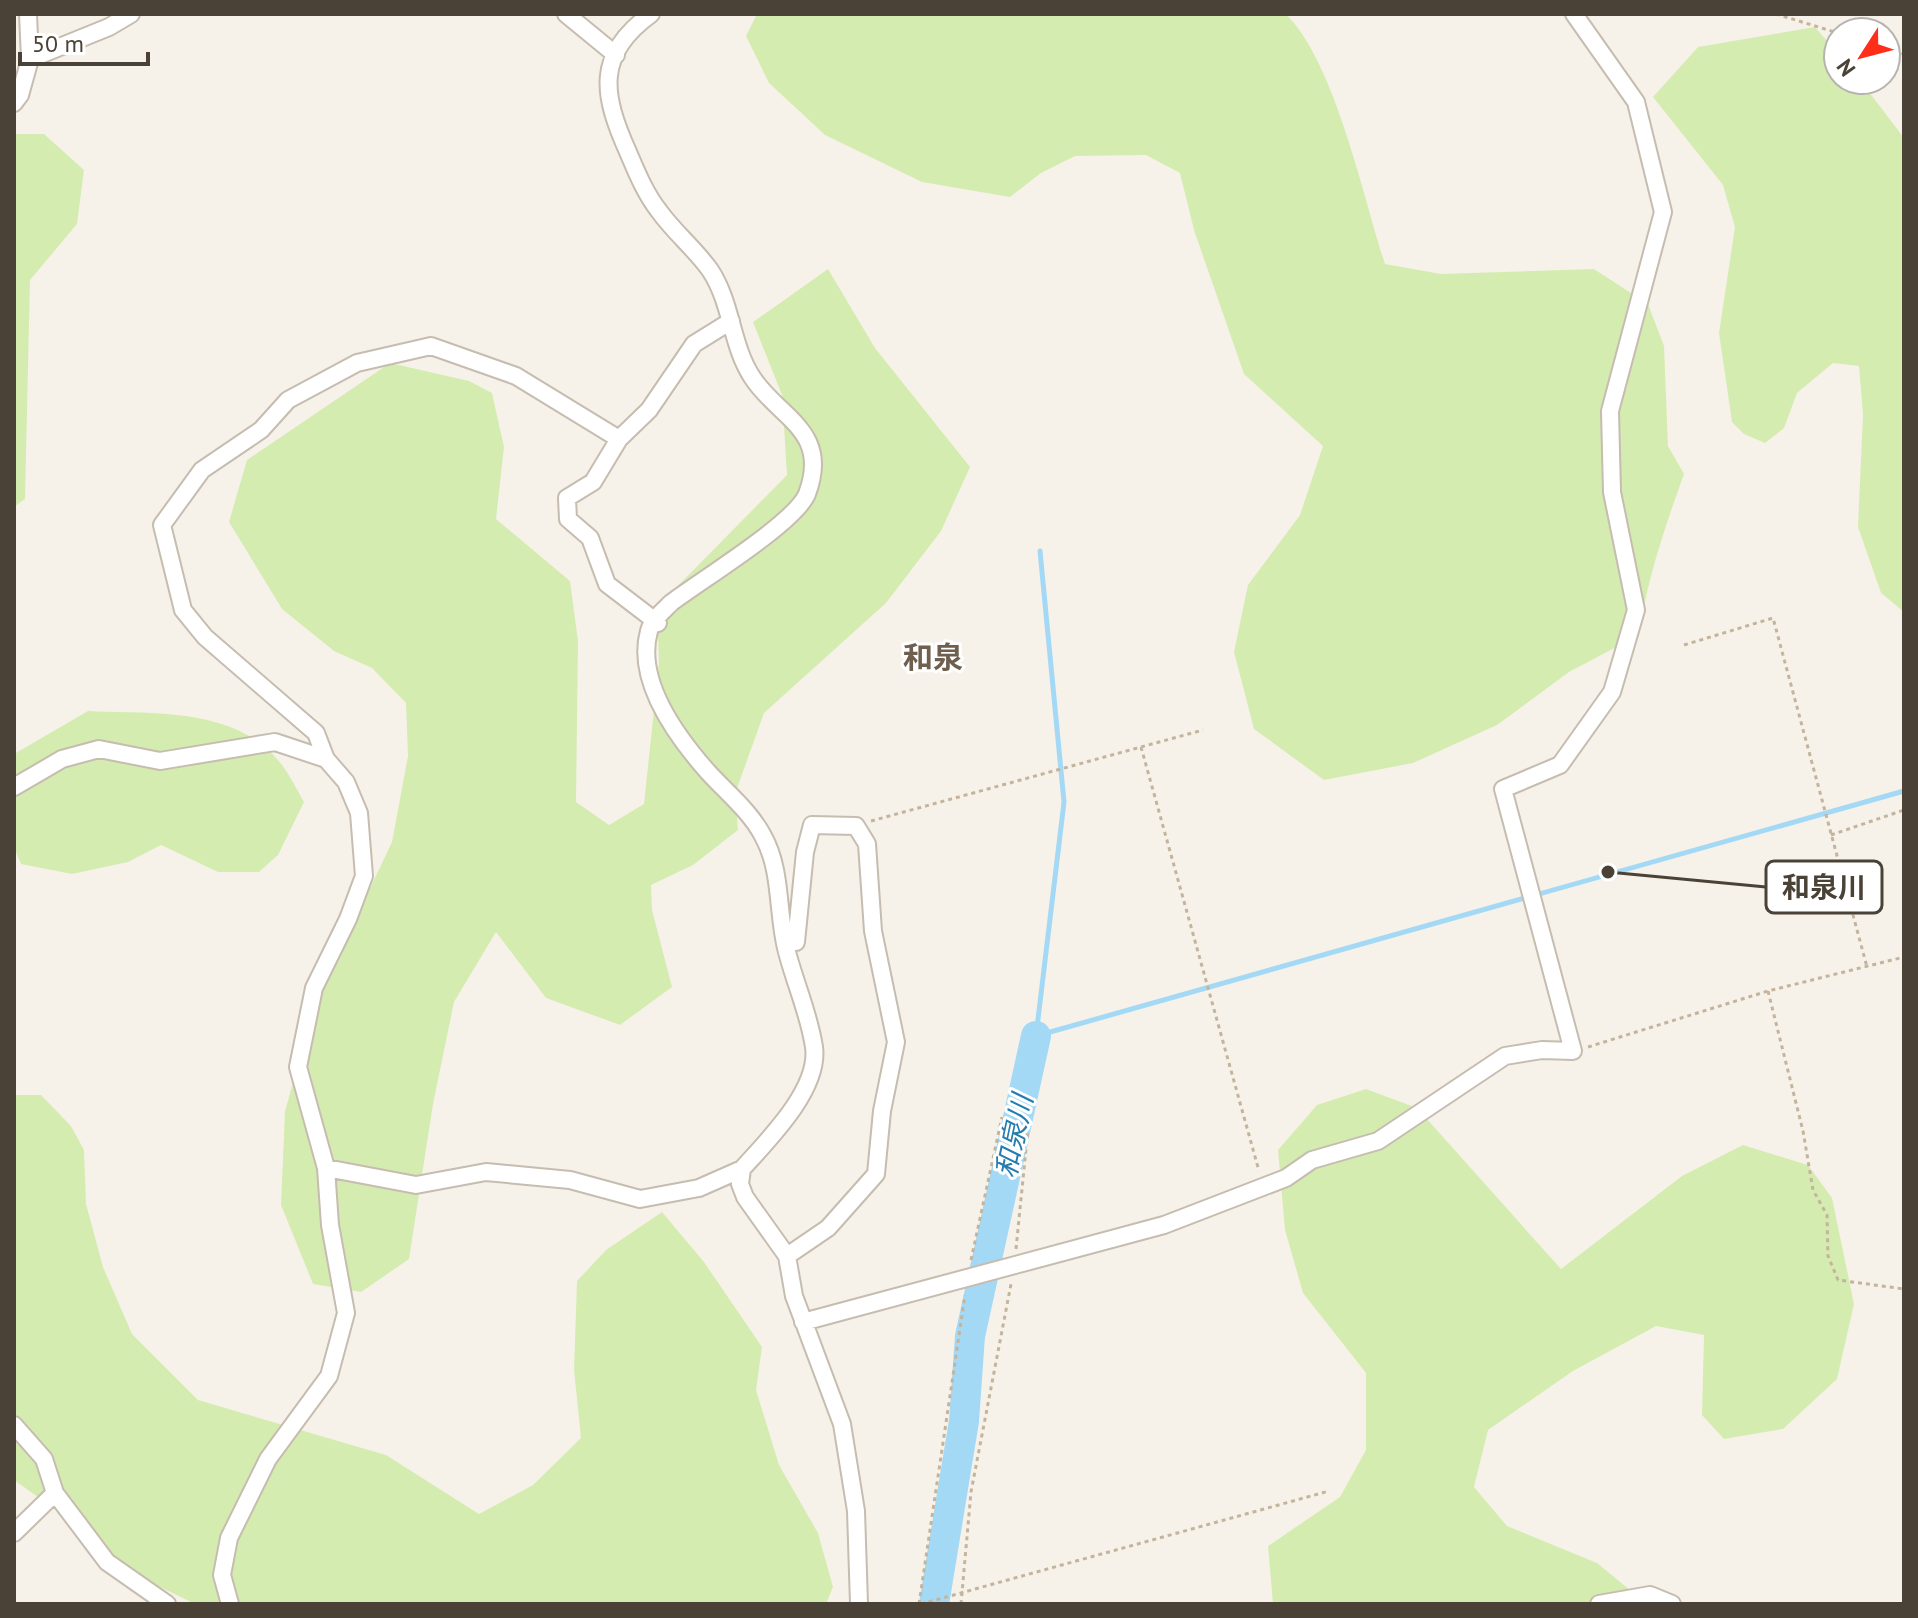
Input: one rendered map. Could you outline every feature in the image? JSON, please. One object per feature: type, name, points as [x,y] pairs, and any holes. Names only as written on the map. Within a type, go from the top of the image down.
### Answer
[{"type":"street","points":[[14,103],[20,95],[30,59],[28,14]]},
{"type":"street","points":[[30,59],[109,27],[131,14]]},
{"type":"street","points":[[566,14],[616,55]]},
{"type":"street","points":[[326,1168],[416,1185],[486,1172],[570,1180],[640,1199],[699,1188],[742,1169],[808,1085],[814,1047],[786,947],[773,859],[758,827],[708,771],[665,713],[648,665],[649,629],[671,603],[794,514],[808,490],[811,457],[802,430],[749,373],[710,271],[647,195],[612,114],[607,79],[616,55],[634,26],[651,14]]},
{"type":"street","points":[[803,1322],[1164,1225],[1286,1178],[1312,1160],[1378,1141],[1505,1056],[1542,1050],[1573,1051],[1503,789],[1560,765],[1612,692],[1636,610],[1612,492],[1610,411],[1663,212],[1636,102],[1574,14]]},
{"type":"street","points":[[656,622],[607,584],[590,538],[568,519],[567,498],[593,482],[619,439],[649,410],[694,344],[731,321]]},
{"type":"street","points":[[230,1604],[222,1575],[229,1538],[268,1459],[329,1376],[346,1313],[330,1225],[326,1168],[298,1067],[314,988],[348,919],[364,876],[359,813],[346,782],[326,759],[316,733],[303,719],[205,637],[183,610],[162,525],[202,470],[261,430],[288,400],[357,363],[431,346],[516,376],[619,439]]},
{"type":"street","points":[[14,787],[62,759],[99,749],[160,761],[275,742],[326,759]]},
{"type":"street","points":[[787,1256],[828,1228],[876,1174],[882,1111],[896,1042],[873,931],[867,844],[856,826],[812,825],[805,852],[796,942]]},
{"type":"street","points":[[742,1169],[740,1184],[745,1197],[787,1256],[803,1322],[842,1424],[856,1511],[859,1604]]},
{"type":"street","points":[[14,1425],[44,1459],[55,1493],[107,1562],[167,1604]]},
{"type":"street","points":[[14,1533],[55,1493]]},
{"type":"street","points":[[1599,1604],[1650,1595],[1672,1604]]},
{"type":"path","points":[[1776,14],[1822,28]]},
{"type":"path","points":[[1684,645],[1773,618],[1867,967]]},
{"type":"path","points":[[856,826],[1203,730]]},
{"type":"path","points":[[1141,747],[1263,1187]]},
{"type":"path","points":[[1831,835],[1904,810]]},
{"type":"path","points":[[1573,1051],[1768,991],[1904,957]]},
{"type":"path","points":[[1768,991],[1803,1131],[1813,1190],[1827,1215],[1828,1256],[1838,1280],[1904,1289]]},
{"type":"path","points":[[1002,1117],[967,1279],[920,1604],[1329,1491]]},
{"type":"path","points":[[961,1604],[971,1492],[1014,1267],[1028,1129]]},
{"type":"green space","points":[[757,14],[1286,14],[1319,64],[1333,97],[1385,264],[1441,274],[1594,269],[1648,304],[1664,346],[1668,446],[1684,474],[1652,573],[1639,635],[1569,672],[1497,725],[1413,763],[1324,780],[1254,729],[1234,652],[1248,585],[1300,515],[1323,446],[1244,374],[1194,230],[1180,173],[1146,155],[1075,156],[1041,173],[1010,197],[922,182],[825,135],[769,83],[746,36]]},
{"type":"green space","points":[[1815,27],[1822,35],[1822,96],[1872,96],[1904,138],[1904,612],[1881,593],[1858,527],[1863,414],[1859,366],[1833,363],[1797,393],[1784,428],[1765,443],[1744,434],[1732,422],[1719,333],[1735,227],[1723,185],[1653,97],[1698,47]]},
{"type":"green space","points":[[14,134],[44,134],[84,170],[77,224],[30,280],[25,499],[14,507]]},
{"type":"green space","points":[[828,269],[875,348],[970,467],[941,531],[886,603],[764,713],[735,794],[738,830],[693,865],[651,885],[652,910],[672,987],[620,1025],[546,998],[496,932],[454,1002],[433,1104],[409,1259],[361,1292],[313,1284],[281,1205],[285,1111],[316,1002],[392,842],[408,756],[406,703],[372,668],[334,651],[282,609],[229,522],[247,460],[390,363],[469,381],[492,393],[504,447],[496,519],[570,581],[578,641],[576,802],[609,825],[644,804],[659,662],[657,607],[787,475],[782,395],[753,322]]},
{"type":"green space","points":[[88,711],[189,717],[238,730],[259,742],[281,764],[304,802],[278,855],[259,872],[218,872],[161,845],[128,862],[72,874],[21,864],[14,847],[14,754]]},
{"type":"green space","points":[[1366,1089],[1417,1108],[1561,1269],[1682,1176],[1743,1145],[1808,1165],[1832,1198],[1854,1304],[1837,1379],[1783,1429],[1724,1439],[1702,1415],[1704,1335],[1656,1326],[1573,1371],[1488,1430],[1474,1487],[1507,1526],[1597,1563],[1647,1604],[1273,1604],[1268,1546],[1340,1497],[1366,1450],[1366,1373],[1303,1293],[1285,1230],[1278,1150],[1317,1105]]},
{"type":"green space","points":[[14,1095],[41,1095],[71,1126],[84,1150],[86,1204],[103,1267],[132,1334],[198,1400],[386,1455],[479,1514],[533,1485],[581,1438],[574,1370],[577,1281],[606,1250],[662,1212],[704,1262],[762,1347],[756,1390],[779,1465],[818,1533],[833,1587],[826,1604],[195,1604],[113,1564],[56,1510],[14,1480]]},
{"type":"waterway","name":"和泉川","points":[[1040,551],[1064,802],[1036,1036],[1904,791]]},
{"type":"waterway","name":"和泉川","points":[[934,1604],[964,1421],[970,1336],[1036,1036]]},
{"type":"place","name":"和泉川","points":[[1608,872]]},
{"type":"district","name":"和泉","points":[[933,658]]}]
